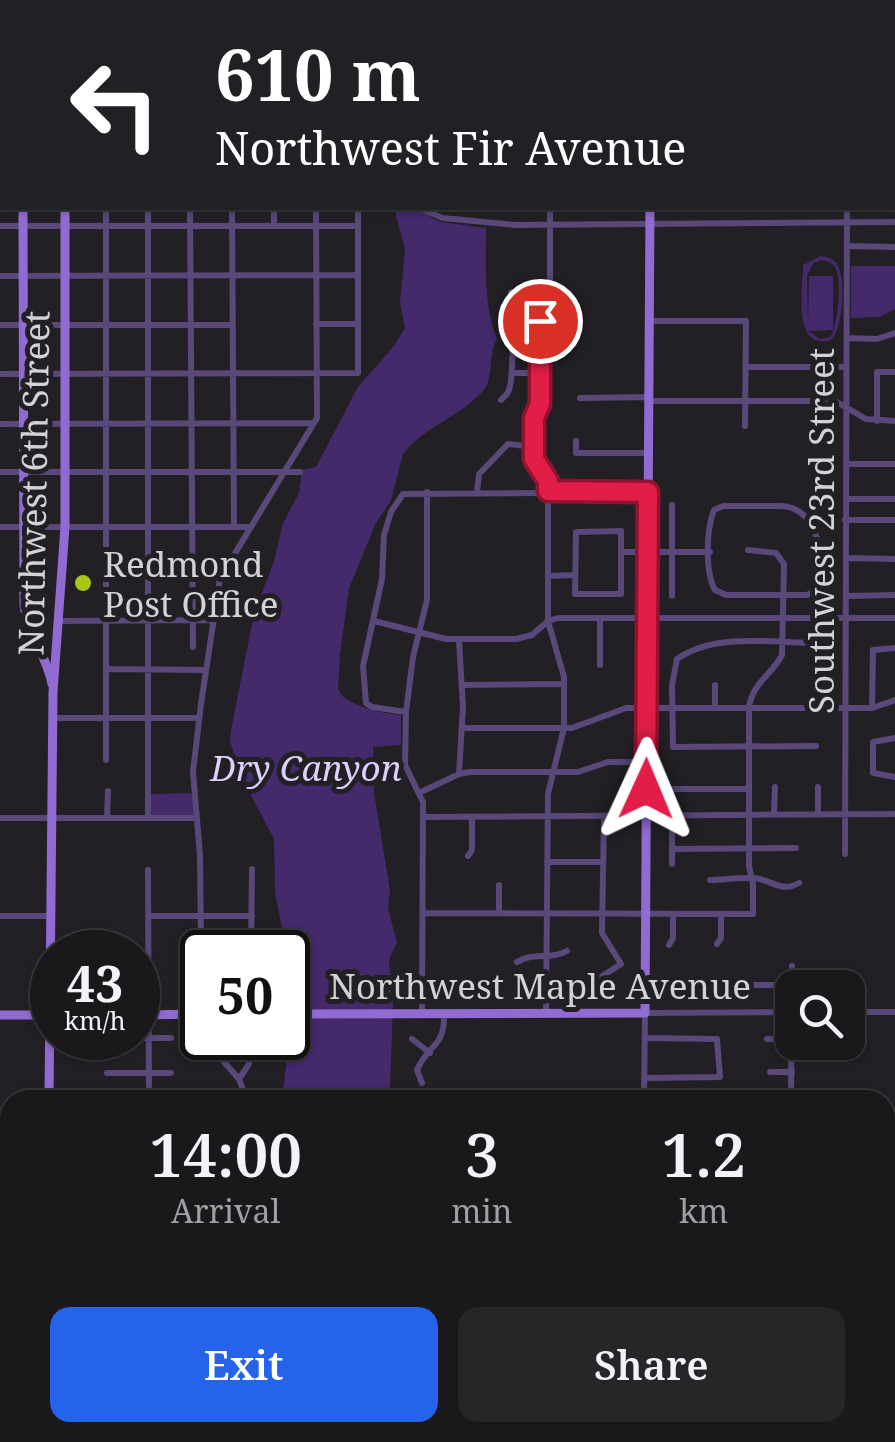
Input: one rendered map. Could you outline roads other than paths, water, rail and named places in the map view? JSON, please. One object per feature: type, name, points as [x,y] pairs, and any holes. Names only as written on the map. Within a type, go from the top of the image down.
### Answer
[{"type":"main road","points":[[23,210],[26,620],[48,664],[53,692]]},
{"type":"main road","name":"Northwest 6th Street","points":[[50,930],[53,692],[65,527],[65,210]]},
{"type":"main road","points":[[645,1013],[650,210]]},
{"type":"main road","points":[[42,651],[54,652],[59,643]]},
{"type":"main road","name":"Northwest Maple Avenue","points":[[310,1014],[645,1013]]},
{"type":"main road","points":[[0,1015],[30,1015]]},
{"type":"main road","name":"Northwest 6th Street","points":[[50,1060],[50,1090]]},
{"type":"street","points":[[106,210],[106,760]]},
{"type":"street","points":[[148,210],[148,818]]},
{"type":"street","points":[[190,210],[193,647]]},
{"type":"street","points":[[232,210],[234,526]]},
{"type":"street","points":[[274,210],[274,226]]},
{"type":"street","points":[[200,930],[200,856],[193,772],[220,578],[315,423],[316,210]]},
{"type":"street","points":[[0,374],[358,373],[358,210]]},
{"type":"street","points":[[423,210],[444,218],[498,224],[895,222]]},
{"type":"street","points":[[444,218],[446,210]]},
{"type":"street","points":[[546,1013],[548,794],[564,728],[564,684],[548,622],[548,481],[534,459],[534,418],[540,404],[540,321],[550,293],[550,210]]},
{"type":"street","name":"Southwest 23rd Street","points":[[845,854],[847,210]]},
{"type":"street","points":[[0,226],[358,226]]},
{"type":"street","points":[[846,246],[895,247]]},
{"type":"street","points":[[0,276],[357,275]]},
{"type":"street","points":[[501,400],[510,386],[510,334],[514,322],[511,292]]},
{"type":"street","points":[[650,321],[746,322],[745,426]]},
{"type":"street","points":[[316,324],[358,324]]},
{"type":"street","points":[[0,326],[232,325]]},
{"type":"street","points":[[846,338],[876,339],[895,334]]},
{"type":"street","points":[[746,367],[846,367]]},
{"type":"street","points":[[878,421],[878,372],[895,372]]},
{"type":"street","points":[[511,373],[540,373]]},
{"type":"street","points":[[580,398],[835,401],[866,419],[895,421]]},
{"type":"street","points":[[0,424],[315,423]]},
{"type":"street","points":[[576,441],[576,453],[648,454]]},
{"type":"street","points":[[477,492],[479,474],[508,444],[534,447]]},
{"type":"street","points":[[846,464],[895,464]]},
{"type":"street","points":[[0,472],[300,472]]},
{"type":"street","points":[[422,1014],[424,817],[421,792],[406,772],[406,712],[413,657],[427,600],[427,492]]},
{"type":"street","points":[[406,712],[372,707],[364,696],[363,666],[377,604],[387,522],[403,494],[648,492]]},
{"type":"street","points":[[846,498],[895,498]]},
{"type":"street","points":[[672,504],[672,596]]},
{"type":"street","points":[[723,506],[792,507],[820,541],[820,585],[814,594],[726,595],[714,590],[710,552],[710,520],[714,510],[723,506]]},
{"type":"street","points":[[845,520],[895,520]]},
{"type":"street","points":[[0,527],[252,527]]},
{"type":"street","points":[[621,531],[621,594],[575,594],[575,575],[576,532],[621,531]]},
{"type":"street","points":[[423,913],[753,914],[749,708],[752,693],[782,655],[784,594],[781,559],[766,550],[748,550]]},
{"type":"street","points":[[621,552],[710,552]]},
{"type":"street","points":[[846,558],[895,558]]},
{"type":"street","points":[[548,576],[575,575]]},
{"type":"street","points":[[846,596],[895,596]]},
{"type":"street","points":[[374,620],[459,640],[516,639],[532,635],[558,618],[895,618]]},
{"type":"street","points":[[600,618],[600,665]]},
{"type":"street","points":[[59,620],[214,620]]},
{"type":"street","points":[[459,640],[463,728],[459,774]]},
{"type":"street","points":[[816,746],[674,747],[672,708],[676,659],[694,648],[712,642],[819,643]]},
{"type":"street","points":[[872,708],[872,650],[895,648]]},
{"type":"street","points":[[107,669],[206,670]]},
{"type":"street","points":[[462,684],[564,684]]},
{"type":"street","points":[[817,709],[816,690],[820,684]]},
{"type":"street","points":[[715,685],[715,708]]},
{"type":"street","points":[[463,728],[564,728],[579,726],[616,710],[872,708],[895,700]]},
{"type":"street","points":[[53,718],[199,718]]},
{"type":"street","points":[[895,738],[873,742],[873,773],[895,777]]},
{"type":"street","points":[[421,792],[459,774],[578,772],[608,762],[646,762]]},
{"type":"street","points":[[774,787],[774,814]]},
{"type":"street","points":[[818,787],[818,814]]},
{"type":"street","points":[[673,789],[749,789]]},
{"type":"street","points":[[108,791],[108,818]]},
{"type":"street","points":[[424,817],[895,814]]},
{"type":"street","points":[[672,816],[672,864]]},
{"type":"street","points":[[0,818],[196,818]]},
{"type":"street","points":[[468,856],[472,850],[472,818]]},
{"type":"street","points":[[546,990],[584,988],[621,964],[606,944],[602,914],[604,818]]},
{"type":"street","points":[[672,849],[796,848]]},
{"type":"street","points":[[546,862],[603,862]]},
{"type":"street","points":[[252,869],[252,930]]},
{"type":"street","points":[[147,930],[148,870]]},
{"type":"street","points":[[710,880],[752,879],[780,888],[799,883]]},
{"type":"street","points":[[499,885],[500,913]]},
{"type":"street","points":[[670,944],[673,914]]},
{"type":"street","points":[[717,944],[721,938],[720,915]]},
{"type":"street","points":[[0,916],[50,916]]},
{"type":"street","points":[[148,916],[252,916]]},
{"type":"street","points":[[517,962],[566,952]]},
{"type":"street","points":[[645,985],[688,985]]},
{"type":"street","points":[[739,985],[775,985]]},
{"type":"street","name":"Northwest Maple Avenue","points":[[645,1013],[775,1012]]},
{"type":"street","points":[[865,1012],[895,1012]]},
{"type":"street","points":[[644,1090],[645,1013]]},
{"type":"street","points":[[422,1083],[417,1070],[442,1040],[444,1014]]},
{"type":"street","points":[[160,1038],[170,1038]]},
{"type":"street","points":[[644,1078],[720,1077],[717,1039],[645,1038]]},
{"type":"street","points":[[767,1039],[775,1039]]},
{"type":"street","points":[[412,1040],[430,1052]]},
{"type":"street","points":[[149,1060],[149,1090]]},
{"type":"street","points":[[220,1060],[244,1090]]},
{"type":"street","points":[[239,1080],[250,1060]]},
{"type":"street","points":[[792,1060],[792,1090]]},
{"type":"street","points":[[770,1072],[792,1072]]},
{"type":"street","points":[[107,1073],[170,1073]]},
{"type":"place","name":"Redmond Post Office","points":[[83,583]]},
{"type":"park label","name":"Dry Canyon","points":[[306,767]]}]
